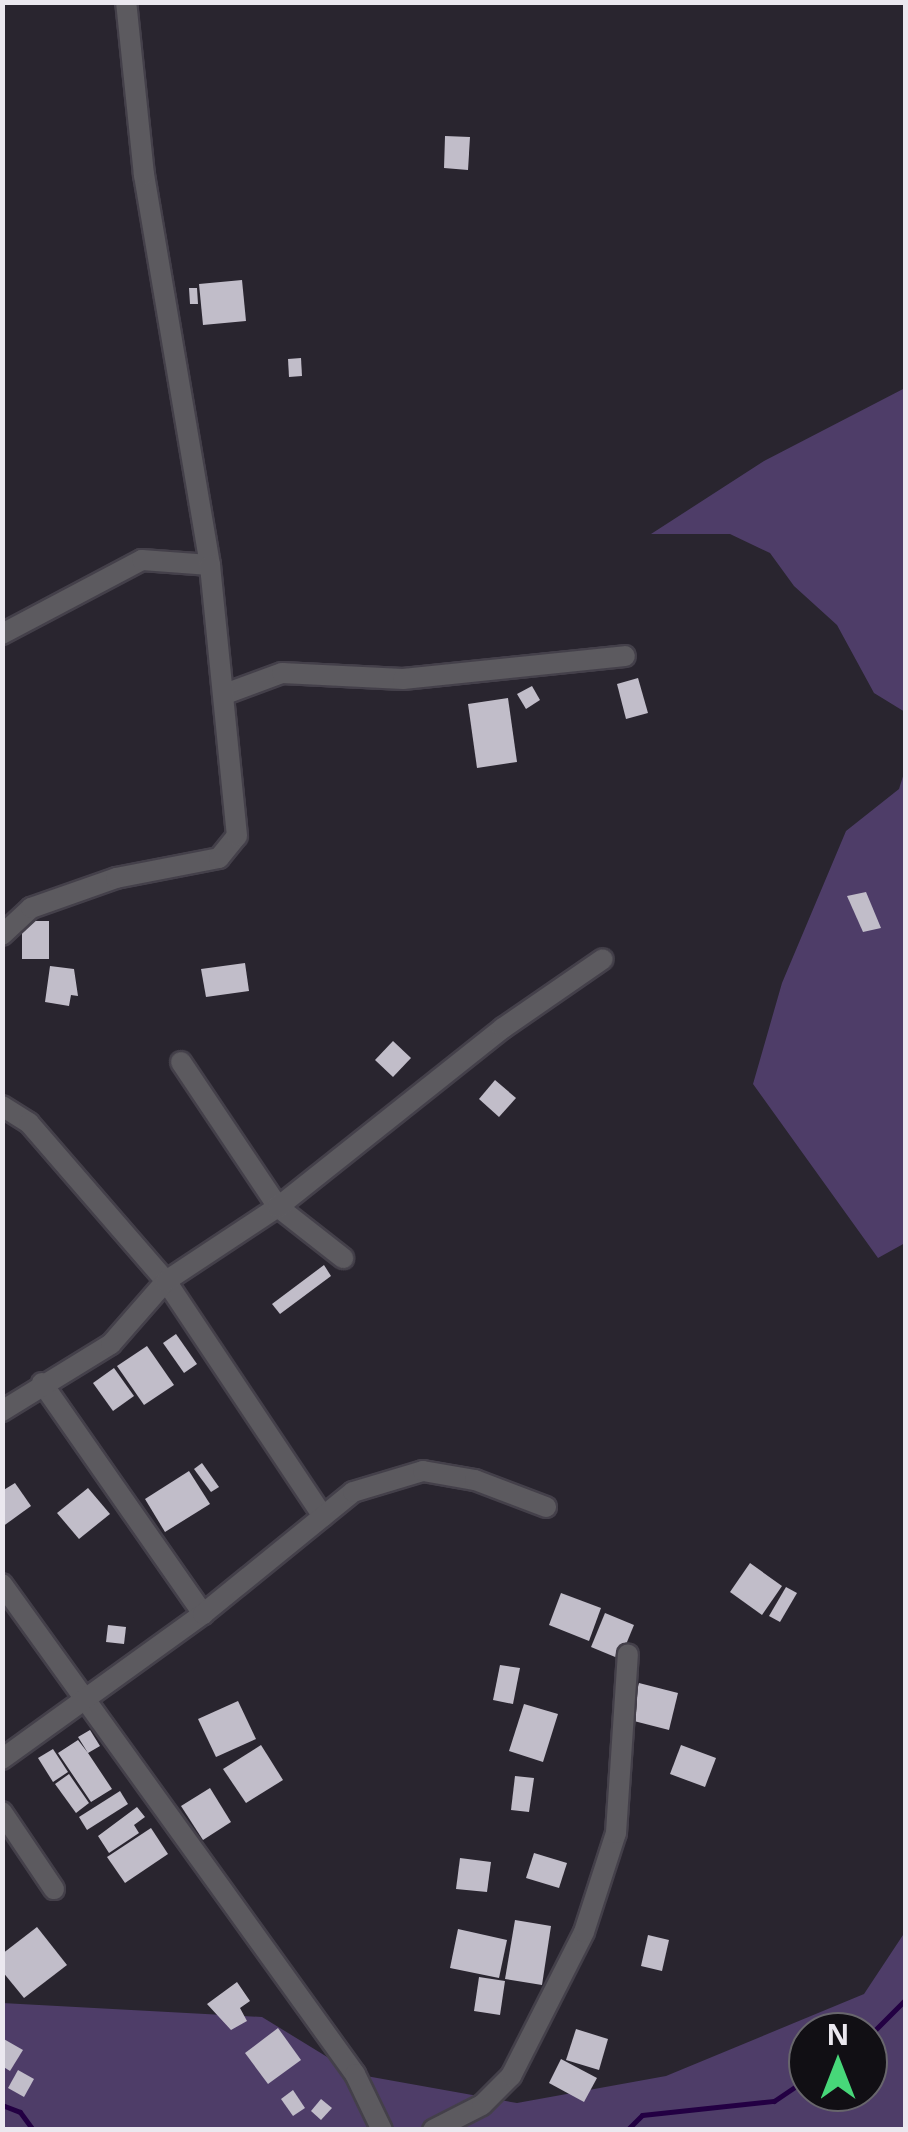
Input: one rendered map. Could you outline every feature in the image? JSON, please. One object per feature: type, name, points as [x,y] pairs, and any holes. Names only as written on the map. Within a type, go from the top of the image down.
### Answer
[{"type":"street","points":[[2,935],[32,908],[116,878],[218,858],[237,836],[226,694],[210,565],[144,175],[126,2]]},
{"type":"street","points":[[2,634],[142,560],[210,565]]},
{"type":"street","points":[[226,694],[282,673],[403,679],[625,656]]},
{"type":"street","points":[[2,1411],[111,1344],[166,1281],[278,1207],[503,1028],[602,959]]},
{"type":"street","points":[[181,1062],[278,1207],[343,1258]]},
{"type":"street","points":[[2,1106],[29,1123],[166,1281],[323,1516]]},
{"type":"street","points":[[42,1383],[204,1614]]},
{"type":"street","points":[[2,1759],[204,1614],[353,1492],[423,1470],[475,1480],[546,1507]]},
{"type":"street","points":[[2,1584],[355,2074],[382,2130]]},
{"type":"street","points":[[433,2130],[482,2105],[511,2076],[584,1932],[616,1833],[628,1654]]},
{"type":"street","points":[[2,1812],[54,1889]]},
{"type":"shaded area","points":[[905,388],[905,712],[874,693],[837,625],[794,586],[770,553],[730,534],[651,534],[764,461]]},
{"type":"shaded area","points":[[905,770],[905,1243],[878,1258],[753,1084],[782,983],[846,831],[899,789]]},
{"type":"shaded area","points":[[905,1932],[905,2129],[3,2129],[2,2003],[262,2017],[355,2074],[517,2103],[666,2076],[788,2025],[788,2112],[888,2112],[888,2012],[821,2012],[864,1994]]},
{"type":"building","points":[[445,136],[470,137],[468,170],[444,168]]},
{"type":"building","points":[[242,280],[246,321],[203,325],[199,284]]},
{"type":"building","points":[[189,288],[197,288],[198,304],[190,304]]},
{"type":"building","points":[[301,358],[302,376],[289,377],[288,359]]},
{"type":"building","points":[[638,678],[648,713],[626,719],[617,684]]},
{"type":"building","points":[[532,686],[540,700],[526,709],[517,694]]},
{"type":"building","points":[[508,698],[517,762],[477,768],[468,704]]},
{"type":"building","points":[[866,892],[881,928],[863,932],[847,896]]},
{"type":"building","points":[[22,921],[49,921],[49,959],[22,959]]},
{"type":"building","points":[[245,963],[249,991],[206,997],[201,969]]},
{"type":"building","points":[[50,966],[74,969],[78,996],[71,995],[69,1006],[45,1002]]},
{"type":"building","points":[[393,1041],[411,1058],[393,1077],[375,1060]]},
{"type":"building","points":[[495,1080],[516,1098],[499,1117],[479,1099]]},
{"type":"building","points":[[324,1265],[331,1276],[280,1314],[272,1304]]},
{"type":"building","points":[[176,1334],[197,1364],[184,1373],[163,1343]]},
{"type":"building","points":[[147,1346],[174,1385],[144,1405],[117,1366]]},
{"type":"building","points":[[114,1368],[134,1396],[113,1411],[93,1383]]},
{"type":"building","points":[[202,1463],[219,1487],[211,1492],[194,1469]]},
{"type":"building","points":[[189,1471],[210,1504],[165,1532],[145,1499]]},
{"type":"building","points":[[15,1483],[31,1506],[2,1527],[2,1491]]},
{"type":"building","points":[[88,1488],[110,1514],[79,1539],[57,1513]]},
{"type":"building","points":[[750,1563],[782,1586],[762,1615],[730,1592]]},
{"type":"building","points":[[786,1587],[797,1593],[780,1622],[769,1616]]},
{"type":"building","points":[[561,1593],[601,1608],[589,1641],[549,1625]]},
{"type":"building","points":[[605,1613],[634,1625],[620,1659],[591,1647]]},
{"type":"building","points":[[108,1625],[126,1627],[124,1644],[106,1642]]},
{"type":"building","points":[[500,1665],[520,1668],[513,1704],[493,1700]]},
{"type":"building","points":[[639,1683],[678,1693],[669,1730],[630,1720]]},
{"type":"building","points":[[238,1701],[256,1739],[216,1757],[198,1719]]},
{"type":"building","points":[[524,1704],[558,1714],[543,1762],[509,1751]]},
{"type":"building","points":[[90,1730],[100,1746],[88,1753],[78,1737]]},
{"type":"building","points":[[78,1740],[112,1789],[91,1802],[58,1753]]},
{"type":"building","points":[[261,1745],[283,1780],[246,1803],[223,1769]]},
{"type":"building","points":[[681,1745],[716,1758],[705,1787],[670,1774]]},
{"type":"building","points":[[53,1749],[68,1772],[53,1782],[38,1758]]},
{"type":"building","points":[[69,1774],[89,1803],[76,1813],[55,1784]]},
{"type":"building","points":[[515,1776],[534,1778],[529,1812],[511,1810]]},
{"type":"building","points":[[210,1788],[231,1822],[203,1840],[181,1806]]},
{"type":"building","points":[[120,1791],[128,1804],[87,1830],[79,1817]]},
{"type":"building","points":[[137,1807],[145,1817],[134,1825],[139,1833],[109,1853],[98,1836]]},
{"type":"building","points":[[151,1828],[168,1854],[125,1883],[107,1857]]},
{"type":"building","points":[[534,1853],[567,1863],[559,1888],[526,1878]]},
{"type":"building","points":[[460,1858],[491,1862],[487,1892],[456,1889]]},
{"type":"building","points":[[515,1920],[551,1926],[542,1985],[505,1979]]},
{"type":"building","points":[[37,1927],[67,1965],[24,1998],[2,1971],[2,1954]]},
{"type":"building","points":[[458,1929],[507,1940],[499,1978],[450,1968]]},
{"type":"building","points":[[648,1935],[669,1940],[662,1971],[641,1966]]},
{"type":"building","points":[[479,1977],[505,1981],[500,2015],[474,2011]]},
{"type":"building","points":[[237,1982],[250,2001],[240,2008],[247,2021],[231,2030],[207,2004]]},
{"type":"building","points":[[278,2028],[301,2060],[268,2084],[245,2053]]},
{"type":"building","points":[[576,2029],[608,2039],[599,2070],[566,2060]]},
{"type":"building","points":[[2,2038],[23,2050],[10,2071],[2,2066]]},
{"type":"building","points":[[561,2059],[597,2078],[584,2102],[549,2083]]},
{"type":"building","points":[[18,2070],[34,2079],[24,2097],[8,2088]]},
{"type":"building","points":[[293,2090],[305,2108],[293,2116],[281,2099]]},
{"type":"building","points":[[321,2099],[332,2108],[321,2120],[311,2111]]},
{"type":"waterway","points":[[888,2017],[906,1999]]},
{"type":"waterway","points":[[627,2130],[642,2115],[774,2101],[788,2092]]},
{"type":"waterway","points":[[2,2105],[20,2112],[33,2130]]}]
